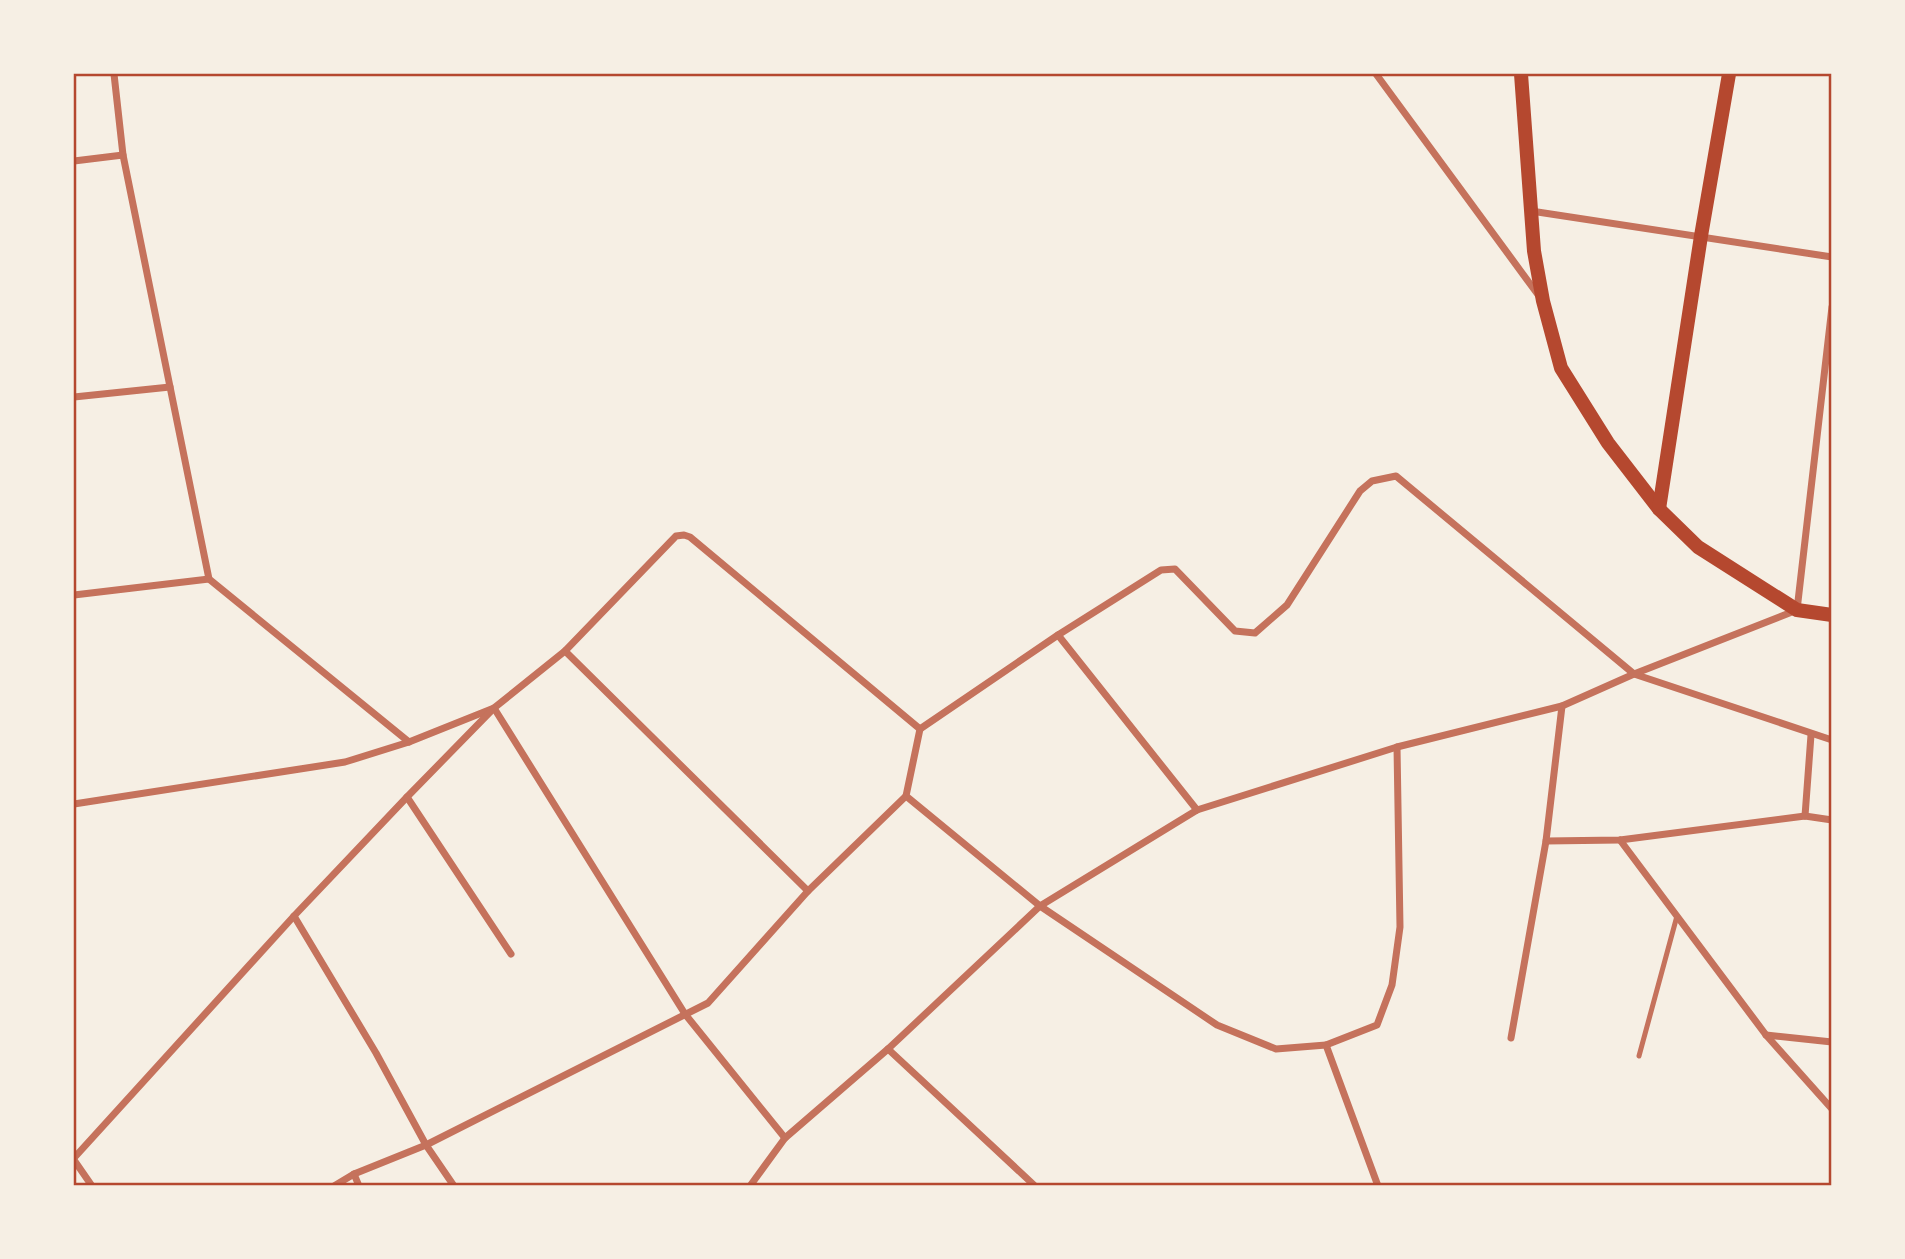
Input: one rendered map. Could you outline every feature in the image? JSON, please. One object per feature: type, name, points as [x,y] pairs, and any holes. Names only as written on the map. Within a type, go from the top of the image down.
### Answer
[{"type":"main road","points":[[1521,74],[1534,251],[1543,301],[1561,368],[1608,443],[1660,509],[1698,547],[1797,610],[1832,615]]},
{"type":"main road","points":[[1660,509],[1701,236],[1729,74]]},
{"type":"street","points":[[114,74],[122,155],[209,579],[409,743]]},
{"type":"street","points":[[1376,74],[1543,301]]},
{"type":"street","points":[[74,161],[122,155]]},
{"type":"street","points":[[1531,211],[1832,257]]},
{"type":"street","points":[[750,1185],[785,1139],[888,1049],[1040,906],[1196,810],[1397,747],[1562,706],[1634,674],[1797,610],[1832,307]]},
{"type":"street","points":[[74,397],[170,387]]},
{"type":"street","points":[[334,1185],[354,1174],[426,1145],[708,1003],[808,891],[906,796],[920,729],[1058,635],[1161,570],[1175,569],[1235,631],[1255,633],[1287,605],[1360,491],[1372,481],[1396,476],[1634,674],[1832,740]]},
{"type":"street","points":[[92,1185],[74,1159],[293,916],[407,797],[494,708],[565,652],[676,536],[690,537],[920,729]]},
{"type":"street","points":[[74,595],[209,579]]},
{"type":"street","points":[[1058,635],[1196,810]]},
{"type":"street","points":[[565,652],[808,891]]},
{"type":"street","points":[[1511,1038],[1546,841],[1562,706]]},
{"type":"street","points":[[74,804],[345,762],[409,743],[494,708]]},
{"type":"street","points":[[494,708],[685,1014],[785,1139]]},
{"type":"street","points":[[1805,816],[1811,735]]},
{"type":"street","points":[[906,796],[1040,906],[1217,1024],[1276,1049],[1326,1045],[1377,1024],[1392,985],[1401,927],[1397,747]]},
{"type":"street","points":[[407,797],[511,954]]},
{"type":"street","points":[[1546,841],[1620,840],[1805,816],[1832,820]]},
{"type":"street","points":[[1620,840],[1766,1035],[1832,1109]]},
{"type":"street","points":[[293,916],[376,1053],[426,1145],[454,1185]]},
{"type":"street","points":[[1766,1035],[1832,1042]]},
{"type":"street","points":[[1326,1045],[1378,1185]]},
{"type":"street","points":[[888,1049],[1035,1185]]},
{"type":"street","points":[[354,1174],[359,1185]]},
{"type":"lane","points":[[1639,1056],[1677,916]]}]
